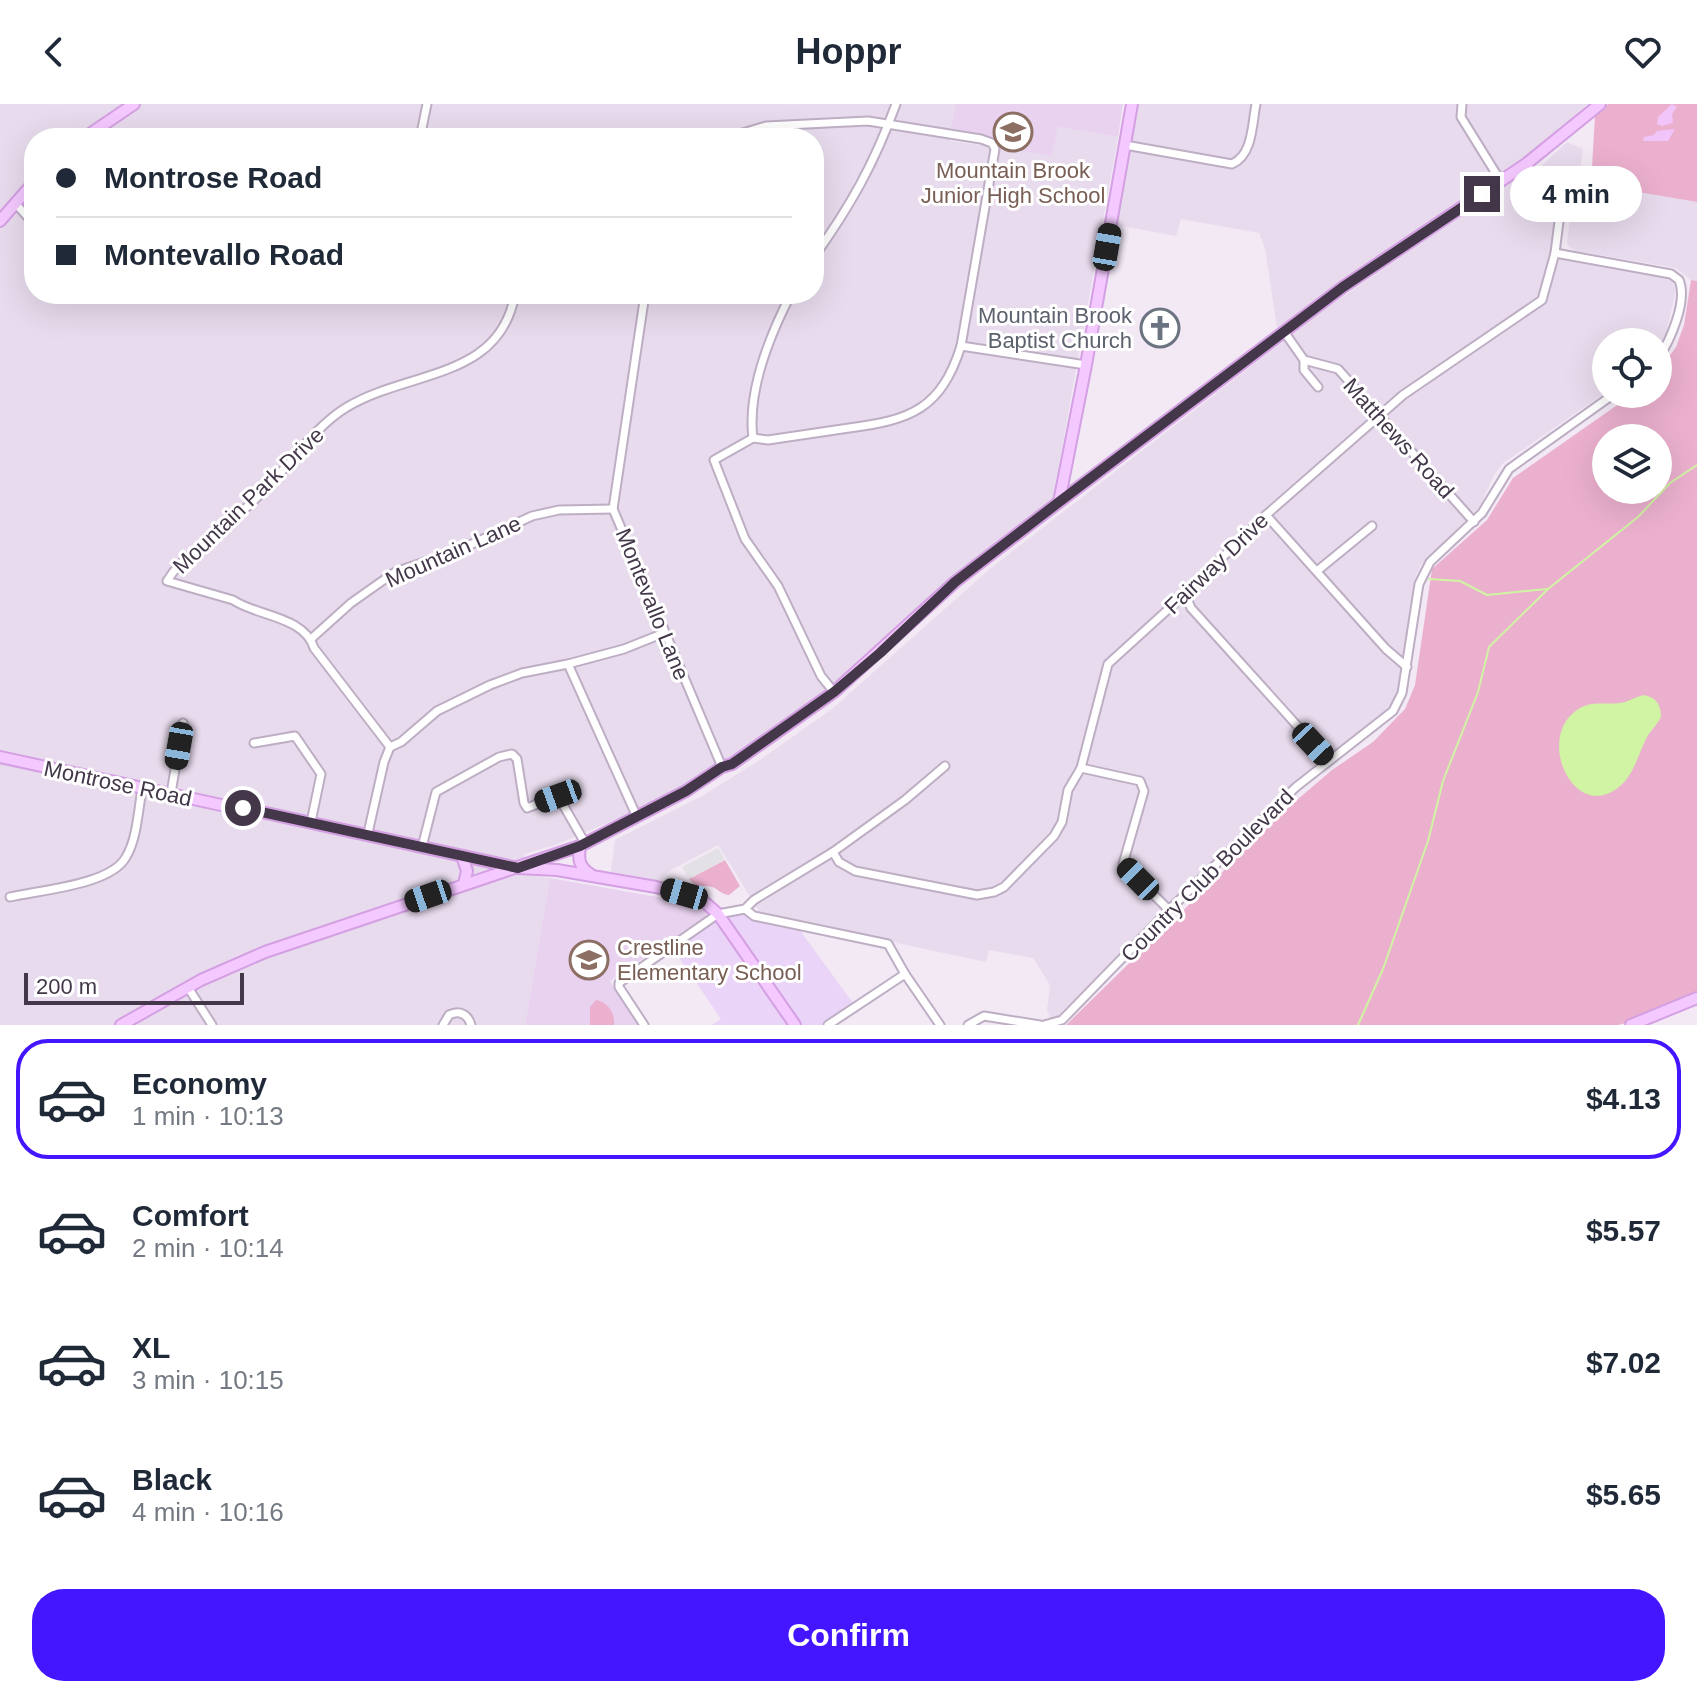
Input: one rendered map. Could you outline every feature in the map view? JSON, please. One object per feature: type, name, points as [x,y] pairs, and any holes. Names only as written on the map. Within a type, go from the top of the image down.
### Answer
[{"type":"main road","points":[[99,128],[134,104]]},
{"type":"main road","points":[[1059,502],[1132,104]]},
{"type":"main road","points":[[121,1025],[161,1000],[265,952],[583,844],[732,764],[834,692],[955,582],[1059,502],[1343,287],[1526,164],[1600,104]]},
{"type":"main road","points":[[0,221],[24,193]]},
{"type":"main road","name":"Montrose Road","points":[[0,757],[142,790],[171,793],[368,833],[518,868]]},
{"type":"main road","points":[[583,844],[578,855],[582,869],[594,876]]},
{"type":"main road","points":[[462,856],[467,871],[464,884]]},
{"type":"main road","points":[[518,868],[594,876],[701,899],[718,914],[795,1025]]},
{"type":"main road","points":[[1631,1025],[1697,998]]},
{"type":"street","points":[[422,128],[427,104]]},
{"type":"street","points":[[824,243],[874,162],[896,104]]},
{"type":"street","points":[[1125,145],[1232,164],[1244,157],[1247,150],[1256,104]]},
{"type":"street","points":[[1458,106],[1461,117],[1500,180]]},
{"type":"street","points":[[759,128],[868,121],[992,143],[994,159],[961,346],[953,371],[938,393],[923,407],[905,417],[875,425],[768,440],[753,438],[714,460],[745,539],[778,586],[821,676],[834,692]]},
{"type":"street","points":[[1526,164],[1532,173],[1559,178],[1564,182],[1555,253],[1671,274],[1679,280],[1681,293],[1672,332]]},
{"type":"street","points":[[15,203],[24,213]]},
{"type":"street","name":"Fairway Drive","points":[[833,852],[839,862],[855,871],[977,895],[994,892],[1020,873],[1054,836],[1062,822],[1068,790],[1081,768],[1108,664],[1185,594],[1224,553],[1403,395],[1542,300],[1555,253]]},
{"type":"street","name":"Mountain Park Drive","points":[[390,747],[314,648],[311,639],[277,616],[167,581],[176,565],[211,539],[265,490],[329,420],[348,406],[381,392],[473,360],[487,350],[505,327],[512,304]]},
{"type":"street","name":"Montevallo Lane","points":[[644,304],[613,509],[722,767]]},
{"type":"street","points":[[753,438],[751,423],[762,362],[786,304]]},
{"type":"street","points":[[1285,333],[1304,360],[1304,370],[1318,387]]},
{"type":"street","points":[[961,346],[1086,365]]},
{"type":"street","name":"Matthews Road","points":[[1304,360],[1338,369],[1474,522]]},
{"type":"street","name":"Country Club Boulevard","points":[[968,1025],[984,1016],[1042,1025],[1056,1024],[1296,787],[1393,711],[1402,693],[1422,575],[1430,562],[1474,522],[1509,469],[1594,408]]},
{"type":"street","name":"Mountain Lane","points":[[311,639],[351,603],[395,572],[457,551],[532,516],[559,510],[613,509]]},
{"type":"street","points":[[1266,515],[1386,649],[1407,667]]},
{"type":"street","points":[[1317,571],[1372,526]]},
{"type":"street","points":[[1185,594],[1191,608],[1329,761]]},
{"type":"street","points":[[368,833],[390,747],[401,742],[437,711],[522,673],[624,649],[664,633]]},
{"type":"street","points":[[568,664],[637,817]]},
{"type":"street","points":[[171,793],[183,723]]},
{"type":"street","points":[[254,743],[295,736],[321,774],[311,822]]},
{"type":"street","points":[[422,847],[436,792],[499,757],[512,754],[517,759],[527,808],[558,796],[583,844]]},
{"type":"street","points":[[644,1025],[619,983],[718,914],[745,909],[754,900],[833,852],[905,800],[945,766]]},
{"type":"street","points":[[1081,768],[1140,781],[1144,791],[1123,864],[1169,910]]},
{"type":"street","points":[[10,897],[100,878],[116,870],[125,861],[131,847],[142,790]]},
{"type":"street","points":[[745,909],[754,916],[888,944],[940,1025]]},
{"type":"street","points":[[828,1025],[905,974]]},
{"type":"street","points":[[189,989],[212,1025]]},
{"type":"street","points":[[443,1025],[449,1015],[458,1012],[467,1017],[471,1025]]},
{"type":"shaded area","points":[[0,104],[956,104],[950,141],[986,146],[990,151],[1003,148],[1052,156],[1058,127],[1118,137],[1053,497],[1048,505],[827,691],[716,769],[626,815],[555,845],[524,854],[527,875],[550,878],[525,1025],[0,1025]]},
{"type":"shaded area","name":"Mountain Brook Junior High School","points":[[956,104],[1123,104],[1118,137],[1058,127],[1052,156],[1003,148],[998,139],[951,128]]},
{"type":"shaded area","points":[[1138,104],[1588,104],[1531,152],[1359,268],[1277,328],[1265,248],[1259,233],[1181,219],[1176,236],[1117,225]]},
{"type":"shaded area","points":[[1608,104],[1697,104],[1697,202],[1591,184],[1595,116]]},
{"type":"shaded area","points":[[1567,142],[1583,149],[1579,178],[1540,167]]},
{"type":"shaded area","points":[[1523,178],[1554,186],[1560,197],[1551,255],[1562,260],[1668,279],[1673,283],[1676,289],[1667,328],[1592,328],[1592,402],[1502,464],[1480,506],[1420,566],[1414,581],[1398,692],[1386,712],[1319,761],[1280,796],[1058,1016],[1050,1018],[1047,1010],[1050,985],[1033,958],[989,950],[986,962],[761,914],[718,845],[671,870],[658,881],[611,872],[615,840],[702,796],[832,709],[991,568],[1325,309],[1513,180]]},
{"type":"shaded area","points":[[1575,184],[1697,202],[1697,281],[1676,268],[1576,251],[1569,247],[1567,242]]},
{"type":"shaded area","points":[[1691,280],[1697,281],[1697,995],[1638,1020],[1618,1025],[1066,1025],[1291,805],[1332,770],[1373,742],[1405,709],[1415,685],[1432,569],[1487,520],[1513,478],[1613,408],[1672,408],[1672,353],[1684,325]]},
{"type":"shaded area","points":[[1643,695],[1657,702],[1661,717],[1647,737],[1629,775],[1620,786],[1604,795],[1590,795],[1577,788],[1567,776],[1559,744],[1563,728],[1572,714],[1592,704],[1625,702]]},
{"type":"shaded area","points":[[718,848],[725,860],[689,879],[682,867]]},
{"type":"shaded area","points":[[725,860],[740,886],[729,895],[712,887],[697,885],[689,879]]},
{"type":"shaded area","name":"Crestline Elementary School","points":[[550,878],[691,903],[709,914],[610,981],[639,1025],[525,1025]]},
{"type":"shaded area","points":[[718,914],[754,916],[796,925],[856,1007],[828,1025],[712,1025],[721,1019],[671,946]]},
{"type":"shaded area","points":[[596,1000],[610,1009],[614,1025],[590,1025],[590,1007]]},
{"type":"sand","points":[[1672,104],[1677,107],[1672,114],[1673,123],[1657,124],[1658,117]]},
{"type":"sand","points":[[1675,129],[1668,141],[1643,141],[1644,137],[1657,131]]},
{"type":"waterway","points":[[1358,1025],[1383,969],[1428,841],[1443,781],[1478,692],[1489,647],[1548,589],[1638,517],[1670,483],[1697,465]]},
{"type":"waterway","points":[[1429,579],[1460,581],[1487,595],[1547,589]]},
{"type":"place","name":"Mountain Brook Junior High School","points":[[1013,132]]},
{"type":"place","name":"Mountain Brook Baptist Church","points":[[1160,328]]},
{"type":"place","name":"Crestline Elementary School","points":[[589,960]]},
{"type":"route","points":[[243,808],[518,868],[580,846],[732,764],[834,692],[955,582],[1059,502],[1343,287],[1482,194]]}]
